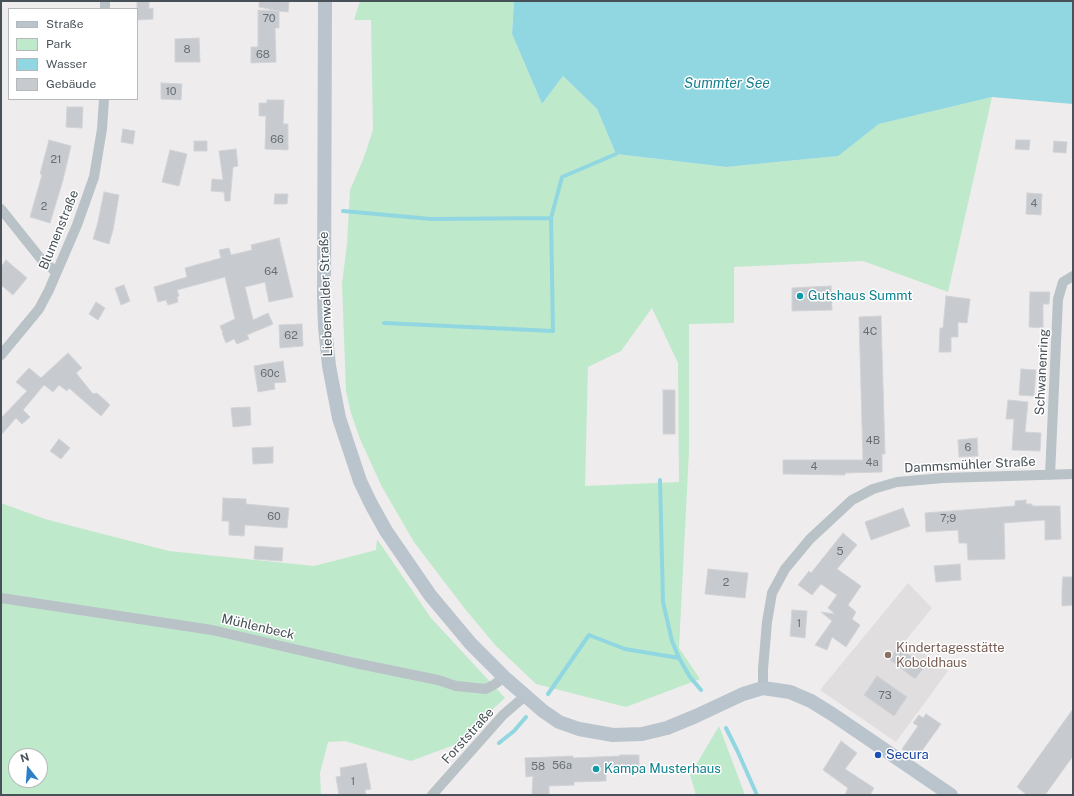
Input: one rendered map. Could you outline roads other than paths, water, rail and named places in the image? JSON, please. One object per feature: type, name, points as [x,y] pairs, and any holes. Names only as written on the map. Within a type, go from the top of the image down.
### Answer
[{"type":"main road","name":"Liebenwalder Straße","points":[[325,1],[324,305],[328,358],[339,418],[360,481],[386,531],[430,595],[471,644],[504,677],[524,696],[560,722],[579,729],[613,736],[642,734],[667,728],[696,716],[736,696],[763,688],[790,692],[811,701],[951,795]]},
{"type":"street","name":"Blumenstraße","points":[[1,355],[39,309],[77,225],[94,177],[102,129],[104,100]]},
{"type":"street","points":[[1,209],[41,258],[56,272]]},
{"type":"street","name":"Schwanenring","points":[[1050,475],[1058,299],[1063,282],[1073,276]]},
{"type":"street","name":"Dammsmühler Straße","points":[[763,688],[763,667],[767,622],[772,593],[785,569],[810,539],[852,500],[873,489],[897,482],[943,478],[1073,474]]},
{"type":"street","name":"Mühlenbeck","points":[[1,598],[212,630],[355,663],[438,680],[456,686],[486,689],[504,677]]},
{"type":"street","name":"Forststraße","points":[[434,794],[503,715],[524,696]]},
{"type":"water","name":"Summter See","points":[[514,1],[1073,1],[1073,104],[992,97],[879,124],[838,156],[726,167],[616,154],[597,109],[563,76],[542,104],[512,34]]},
{"type":"waterway","points":[[343,211],[431,219],[551,218],[562,177],[616,154]]},
{"type":"waterway","points":[[384,323],[553,331],[551,218]]},
{"type":"waterway","points":[[660,480],[663,602],[672,641],[679,658],[690,677],[701,690]]},
{"type":"waterway","points":[[548,694],[589,635],[625,649],[679,658]]},
{"type":"waterway","points":[[499,743],[514,731],[526,717]]},
{"type":"waterway","points":[[726,728],[757,795]]},
{"type":"place","name":"Gutshaus Summt","points":[[800,296]]},
{"type":"place","name":"Kindertagesstätte Koboldhaus","points":[[888,655]]},
{"type":"place","name":"Secura","points":[[878,755]]},
{"type":"place","name":"Kampa Musterhaus","points":[[596,769]]}]
